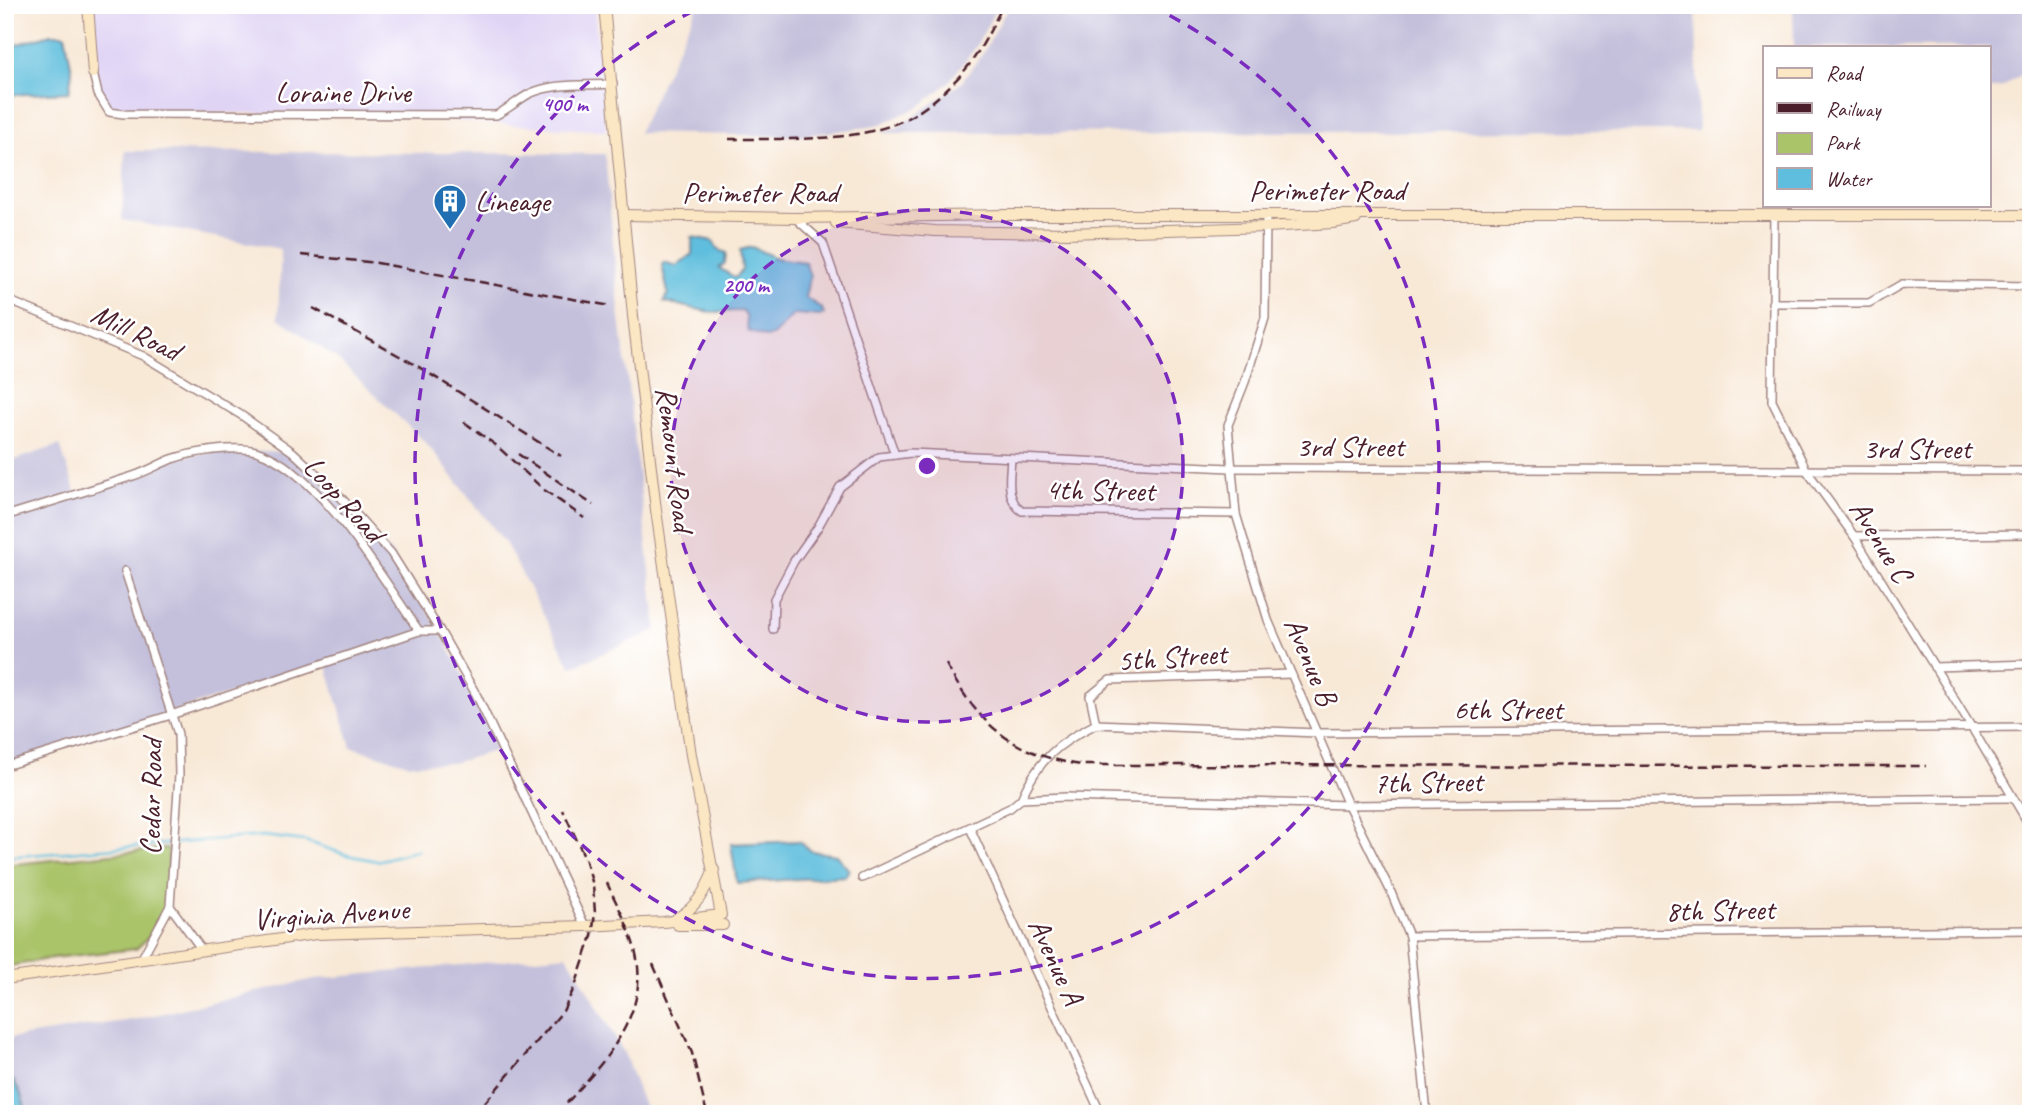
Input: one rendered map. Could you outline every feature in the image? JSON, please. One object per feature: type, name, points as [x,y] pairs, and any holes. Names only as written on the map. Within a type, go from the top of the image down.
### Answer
[{"type":"street","points":[[88,5],[93,73]]},
{"type":"street","name":"Remount Road","points":[[604,5],[656,510],[691,755],[722,920]]},
{"type":"street","name":"Loraine Drive","points":[[93,73],[98,94],[109,112],[124,114],[496,115],[528,95],[548,88],[612,84]]},
{"type":"street","name":"Avenue C","points":[[1774,214],[1772,401],[1807,471],[1854,536],[2031,828]]},
{"type":"street","name":"Perimeter Road","points":[[624,215],[795,218],[1008,215],[2031,215]]},
{"type":"street","points":[[1008,215],[1009,232]]},
{"type":"street","name":"Avenue B","points":[[1266,215],[1265,318],[1228,425],[1236,514],[1268,620],[1348,806],[1390,890],[1409,936],[1427,1114]]},
{"type":"street","points":[[808,218],[892,229],[1098,232],[1334,223],[1380,215]]},
{"type":"street","points":[[795,218],[823,243],[895,455]]},
{"type":"street","points":[[1772,303],[1869,303],[1902,284],[2031,286]]},
{"type":"street","name":"Mill Road","points":[[5,299],[143,356],[241,415],[293,452],[336,492],[391,553],[440,631]]},
{"type":"street","name":"Loop Road","points":[[5,516],[137,475],[173,458],[224,450],[255,451],[278,461],[305,481],[360,546],[419,631]]},
{"type":"street","name":"3rd Street","points":[[773,629],[774,599],[794,561],[818,527],[840,487],[879,457],[911,453],[1230,468],[2031,471]]},
{"type":"street","name":"4th Street","points":[[1011,458],[1009,488],[1014,505],[1022,511],[1236,514]]},
{"type":"street","points":[[1854,536],[2031,534]]},
{"type":"street","name":"Cedar Road","points":[[125,571],[178,734],[179,775],[170,906],[142,958]]},
{"type":"street","points":[[5,766],[172,715],[419,631],[440,631],[477,696],[585,926]]},
{"type":"street","points":[[1934,667],[2031,664]]},
{"type":"street","name":"5th Street","points":[[1096,724],[1090,696],[1110,680],[1291,674]]},
{"type":"street","name":"6th Street","points":[[1021,799],[1030,779],[1045,758],[1067,738],[1096,724],[1317,733],[2031,727]]},
{"type":"street","name":"7th Street","points":[[862,878],[970,828],[1010,808],[1021,799],[1066,797],[1348,806],[2012,798]]},
{"type":"street","name":"Avenue A","points":[[970,828],[1101,1114]]},
{"type":"street","points":[[668,921],[691,910],[714,870]]},
{"type":"street","points":[[170,906],[202,950]]},
{"type":"street","name":"Virginia Avenue","points":[[5,979],[316,934],[722,920]]},
{"type":"street","name":"8th Street","points":[[1409,936],[2031,930]]},
{"type":"shaded area","points":[[87,5],[594,5],[606,131],[353,114],[109,112],[98,94]]},
{"type":"shaded area","points":[[698,5],[998,5],[976,47],[947,84],[919,107],[876,126],[797,136],[638,133]]},
{"type":"shaded area","points":[[1009,5],[1696,5],[1698,131],[880,133],[899,127],[961,83],[984,52]]},
{"type":"shaded area","points":[[1793,5],[2031,5],[2031,67],[2003,87],[1990,89],[1990,46],[1794,46]]},
{"type":"shaded area","points":[[125,151],[605,154],[619,309],[657,630],[571,667],[506,544],[427,444],[336,358],[278,318],[281,249],[122,220]]},
{"type":"shaded area","points":[[60,445],[76,493],[173,458],[224,450],[293,452],[391,553],[440,631],[501,749],[453,763],[408,764],[351,747],[326,663],[5,766],[5,463]]},
{"type":"shaded area","points":[[567,955],[624,1053],[647,1114],[5,1114],[5,1039],[138,1019],[314,979]]},
{"type":"green space","points":[[169,848],[166,905],[148,938],[136,949],[52,958],[5,967],[5,865]]},
{"type":"water","points":[[51,34],[65,34],[72,71],[69,92],[5,95],[5,48]]},
{"type":"water","points":[[692,237],[713,241],[718,250],[726,253],[725,263],[719,268],[736,278],[742,269],[740,250],[752,247],[776,258],[805,262],[810,276],[805,297],[824,313],[820,316],[794,314],[768,338],[748,331],[746,316],[742,311],[710,312],[664,302],[668,293],[662,265],[664,262],[676,266],[692,254]]},
{"type":"water","points":[[799,841],[811,851],[836,855],[849,870],[845,876],[737,883],[731,844]]},
{"type":"water","points":[[5,1067],[20,1092],[27,1114],[6,1114]]},
{"type":"waterway","points":[[5,857],[263,836],[305,841],[347,855],[377,861],[418,850]]},
{"type":"railway","points":[[729,139],[847,136],[893,125],[927,106],[954,82],[971,63],[1003,5]]},
{"type":"railway","points":[[301,255],[377,263],[611,306]]},
{"type":"railway","points":[[313,308],[414,364],[561,456]]},
{"type":"railway","points":[[464,422],[497,446],[543,489],[584,518]]},
{"type":"railway","points":[[518,454],[593,505]]},
{"type":"railway","points":[[946,664],[971,704],[1000,733],[1035,753],[1081,765],[1926,766]]},
{"type":"railway","points":[[475,1114],[563,1011],[575,986],[592,936],[595,913],[593,885],[585,858],[563,810]]},
{"type":"railway","points":[[557,1114],[608,1055],[632,1012],[638,989],[638,964],[631,937],[607,883]]},
{"type":"railway","points":[[653,964],[692,1053],[707,1114]]},
{"type":"place","name":"Lineage","points":[[450,231]]}]
